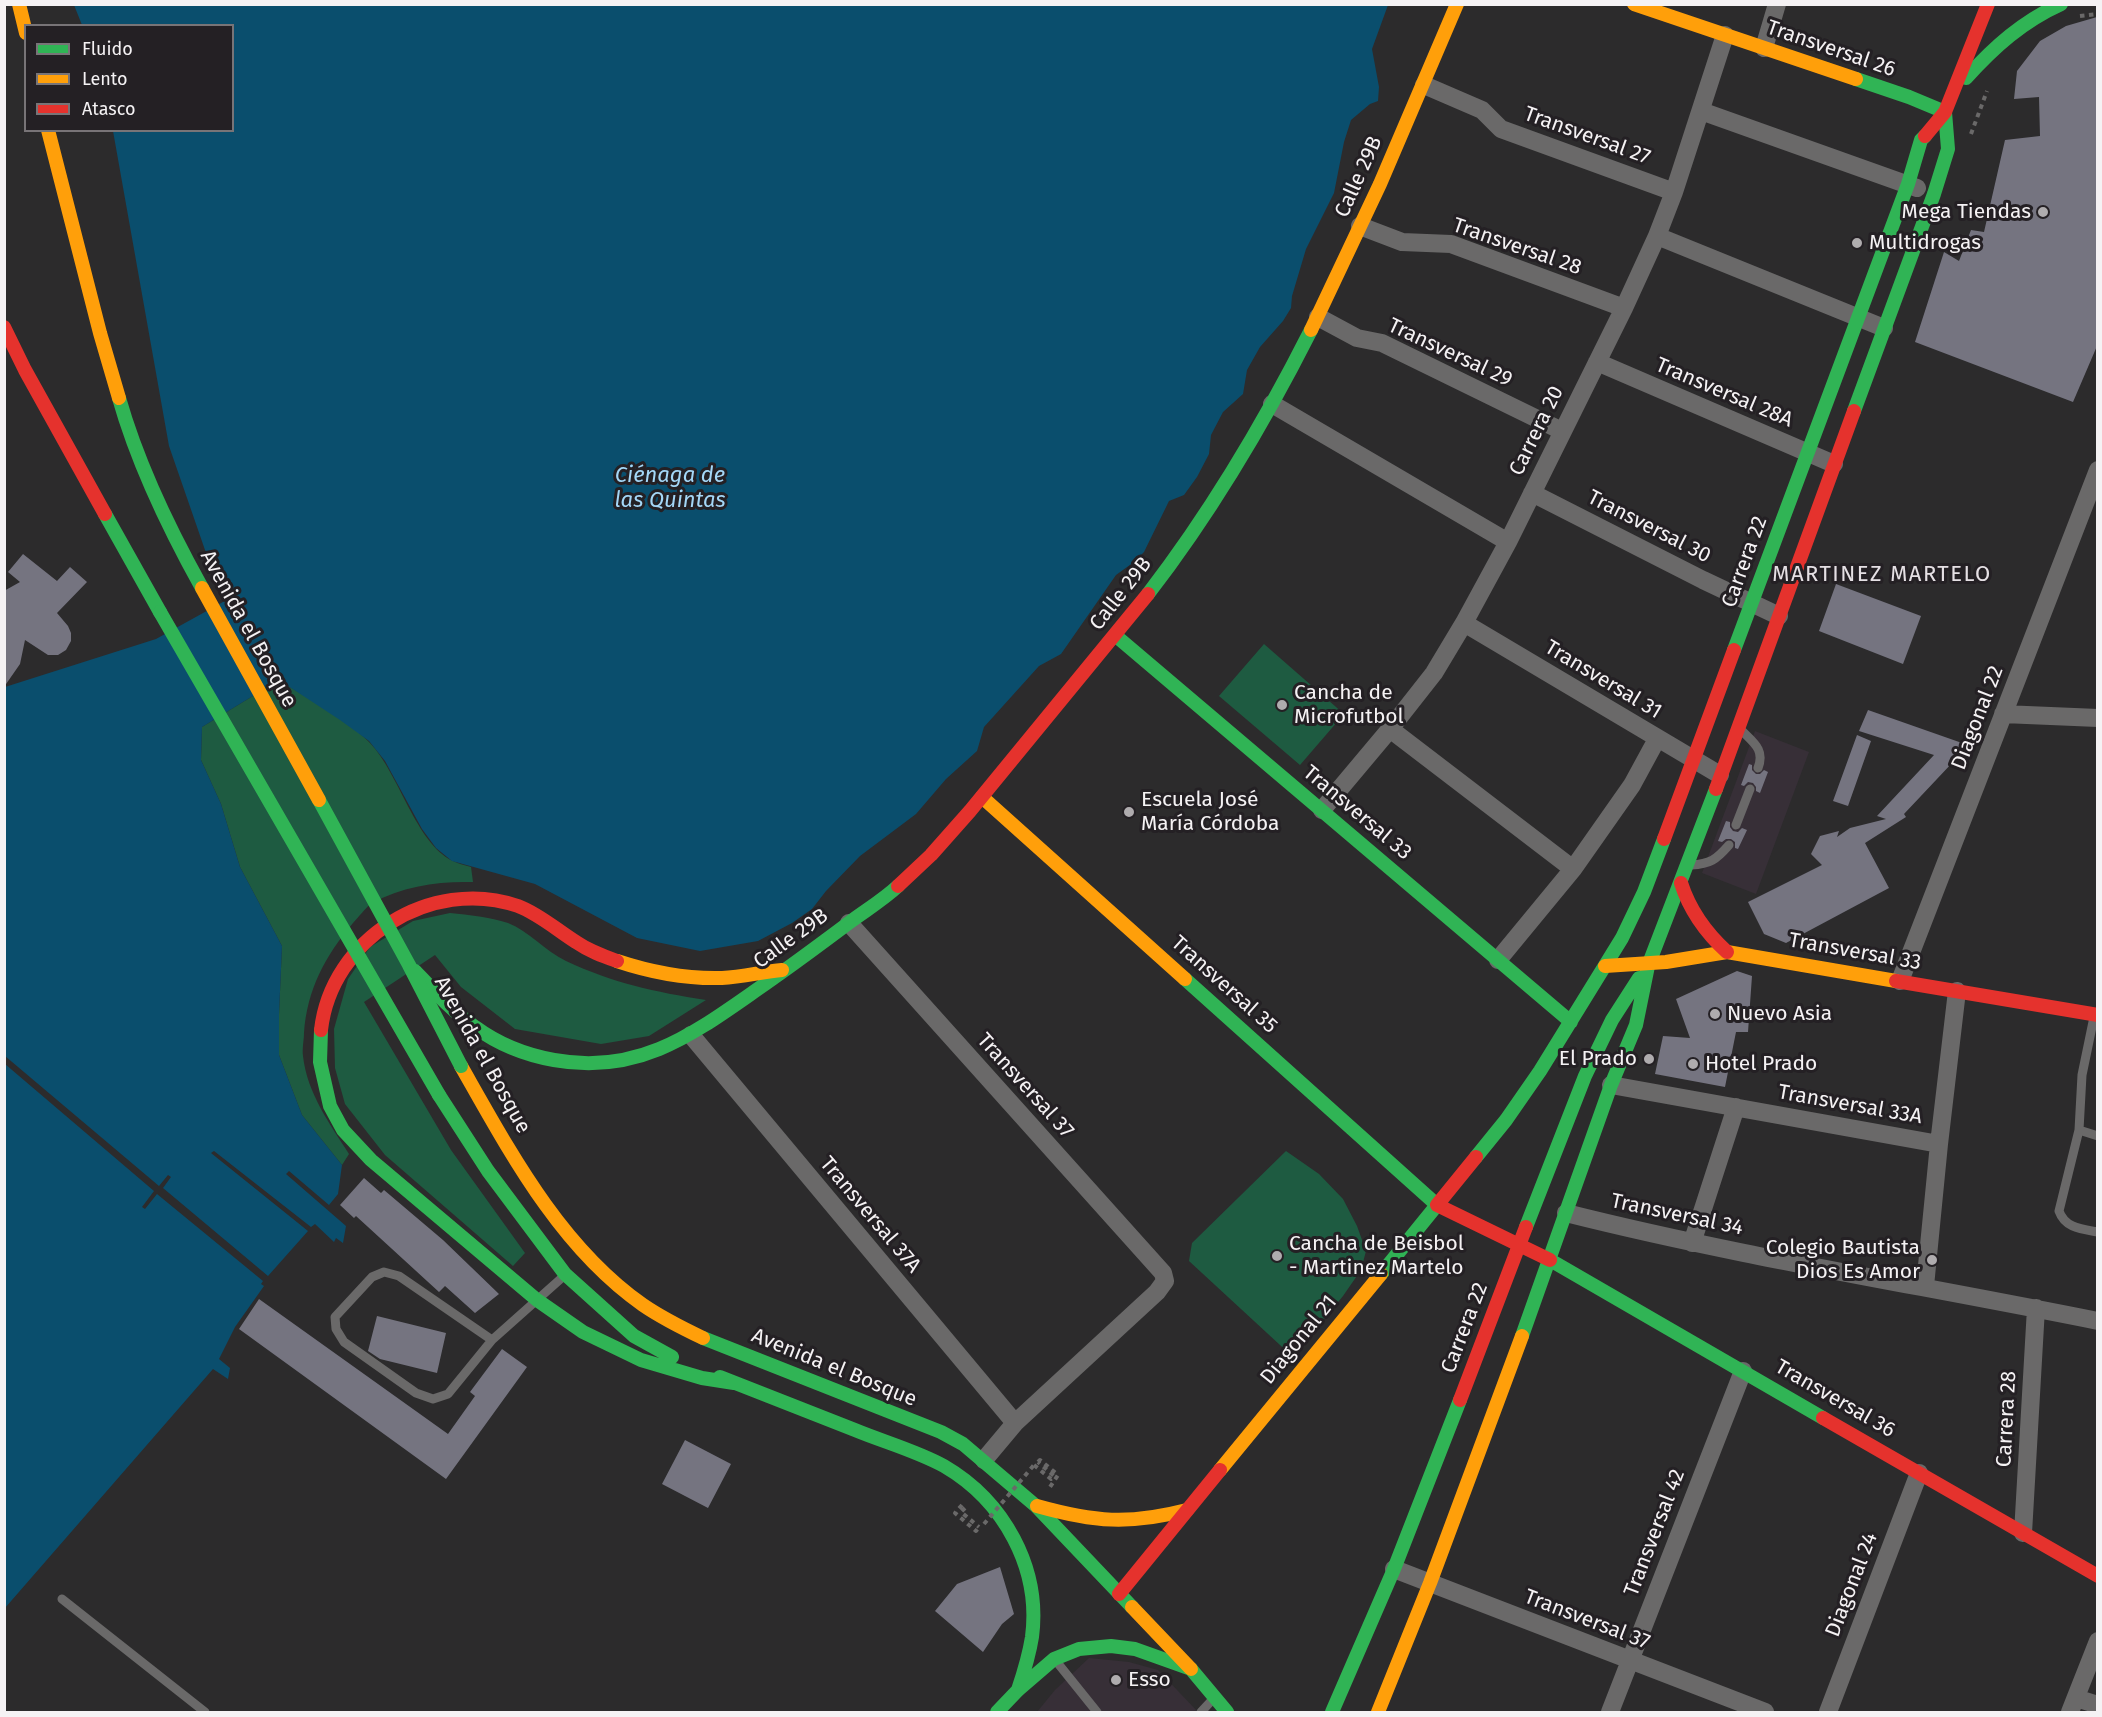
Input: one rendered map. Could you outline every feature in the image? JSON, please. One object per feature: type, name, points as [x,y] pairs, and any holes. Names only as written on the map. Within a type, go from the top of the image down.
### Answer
[{"type":"main road","name":"Calle 29B","points":[[409,965],[462,1018],[487,1036],[544,1059],[574,1064],[605,1064],[636,1059],[663,1051],[691,1035],[788,969],[893,890],[982,797],[1116,636],[1205,516],[1272,404],[1318,317],[1424,85],[1457,4]]},
{"type":"main road","name":"Transversal 26","points":[[1634,4],[1909,97],[1945,112]]},
{"type":"main road","name":"Carrera 22","points":[[1571,1022],[1622,938],[1644,892],[1908,184],[1921,140],[1945,112],[1988,4]]},
{"type":"main road","points":[[1945,112],[1965,80],[1990,51],[2019,27],[2061,4]]},
{"type":"main road","points":[[4,14],[20,7],[24,24]]},
{"type":"main road","name":"Carrera 22","points":[[1378,1713],[1430,1583],[1550,1260],[1611,1085],[1636,1025],[1648,966],[1681,883],[1934,194],[1948,149],[1945,112]]},
{"type":"main road","name":"Avenida el Bosque","points":[[49,132],[100,333],[123,412],[145,473],[167,522],[409,965],[461,1066],[507,1146],[550,1208],[590,1258],[633,1298],[686,1330],[720,1346],[940,1432],[963,1444],[1036,1506],[1191,1670],[1227,1713]]},
{"type":"main road","points":[[4,327],[160,612],[439,1095],[488,1171],[566,1274],[634,1336],[677,1359],[734,1383],[936,1462],[976,1488],[998,1511],[1014,1538],[1026,1568],[1033,1598],[1033,1630],[1028,1660],[1017,1690]]},
{"type":"main road","name":"Transversal 33","points":[[1116,636],[1571,1022]]},
{"type":"main road","name":"Transversal 35","points":[[982,797],[1437,1205],[1520,1245]]},
{"type":"main road","points":[[1681,883],[1687,903],[1697,922],[1727,952]]},
{"type":"main road","points":[[734,1383],[692,1375],[641,1360],[584,1332],[537,1300],[372,1160],[347,1136],[335,1118],[324,1088],[319,1044],[323,1013],[344,963],[367,937],[409,910],[457,899],[483,899],[510,904],[534,913],[591,952],[679,975],[722,978],[788,969]]},
{"type":"main road","name":"Transversal 33","points":[[1605,966],[1648,966],[1727,952],[2096,1015]]},
{"type":"main road","name":"Carrera 22","points":[[1332,1713],[1394,1569],[1585,1076],[1612,1020],[1648,966]]},
{"type":"main road","points":[[1571,1022],[1585,1076],[1600,1117]]},
{"type":"main road","name":"Diagonal 21","points":[[1119,1594],[1506,1120],[1571,1022]]},
{"type":"main road","name":"Transversal 36","points":[[1520,1245],[1550,1260],[2097,1576]]},
{"type":"main road","points":[[1036,1506],[1096,1521],[1127,1522],[1157,1519],[1187,1510]]},
{"type":"main road","points":[[997,1713],[1017,1690],[1054,1659],[1079,1649],[1111,1646],[1135,1649],[1191,1670]]},
{"type":"street","points":[[1764,48],[1777,4]]},
{"type":"street","name":"Carrera 20","points":[[1322,810],[1434,673],[1508,543],[1657,236],[1674,192],[1725,35]]},
{"type":"street","name":"Transversal 27","points":[[1424,85],[1482,110],[1501,129],[1674,192]]},
{"type":"street","points":[[1701,111],[1934,194]]},
{"type":"street","name":"Transversal 28","points":[[1360,226],[1402,242],[1451,244],[1624,308]]},
{"type":"street","points":[[1657,236],[1884,328]]},
{"type":"street","name":"Transversal 29","points":[[1318,317],[1357,338],[1382,343],[1562,431]]},
{"type":"street","points":[[4,347],[26,370]]},
{"type":"street","name":"Transversal 28A","points":[[1597,362],[1834,464]]},
{"type":"street","points":[[1272,404],[1508,543]]},
{"type":"street","name":"Diagonal 22","points":[[1900,981],[2097,470]]},
{"type":"street","name":"Transversal 30","points":[[1532,493],[1779,616]]},
{"type":"street","name":"Transversal 31","points":[[1464,623],[1720,775]]},
{"type":"street","points":[[2003,714],[2097,718]]},
{"type":"street","points":[[1390,729],[1573,868]]},
{"type":"street","points":[[1498,960],[1573,868],[1632,785],[1657,739]]},
{"type":"street","name":"Transversal 37","points":[[849,923],[1155,1265],[1165,1281],[1157,1292],[1015,1423]]},
{"type":"street","points":[[1925,1286],[1957,991]]},
{"type":"street","name":"Transversal 37A","points":[[691,1035],[1015,1423]]},
{"type":"street","name":"Transversal 33A","points":[[1611,1085],[1939,1144]]},
{"type":"street","points":[[1692,1243],[1736,1107]]},
{"type":"street","name":"Transversal 34","points":[[1566,1213],[1692,1243],[1925,1286],[2097,1321]]},
{"type":"street","name":"Carrera 28","points":[[2022,1533],[2036,1308]]},
{"type":"street","name":"Transversal 42","points":[[1610,1713],[1743,1371]]},
{"type":"street","points":[[984,1460],[1015,1423]]},
{"type":"street","name":"Diagonal 24","points":[[1828,1713],[1919,1473]]},
{"type":"street","name":"Transversal 37","points":[[1394,1569],[1765,1713]]},
{"type":"street","points":[[2097,1641],[2073,1705],[2097,1705]]},
{"type":"lane","points":[[1738,727],[1760,751],[1761,759],[1758,768]]},
{"type":"lane","points":[[1736,825],[1750,789]]},
{"type":"lane","points":[[1687,865],[1706,864],[1719,857],[1729,845]]},
{"type":"lane","points":[[2096,1015],[2082,1075],[2079,1130],[2058,1211],[2061,1218],[2072,1227],[2097,1232]]},
{"type":"lane","points":[[2079,1130],[2097,1136]]},
{"type":"lane","points":[[492,1340],[399,1276],[384,1272],[372,1277],[335,1317],[336,1329],[344,1342],[416,1393],[433,1399],[448,1394],[492,1340],[566,1274]]},
{"type":"lane","points":[[62,1599],[205,1713]]},
{"type":"lane","points":[[1054,1659],[1097,1713]]},
{"type":"lane","points":[[1201,1713],[1215,1697]]},
{"type":"path","points":[[984,1524],[1034,1465],[1051,1479],[1054,1476],[1038,1462],[1040,1460],[1058,1475],[1036,1506]]},
{"type":"shaded area","points":[[1755,731],[1809,752],[1756,894],[1702,873]]},
{"type":"shaded area","name":"Esso","points":[[1089,1658],[1129,1662],[1158,1670],[1198,1712],[1037,1712],[1055,1690]]},
{"type":"green space","name":"Cancha de Microfutbol","points":[[1264,644],[1344,714],[1300,765],[1219,696]]},
{"type":"green space","points":[[279,680],[338,717],[370,743],[390,772],[428,840],[453,861],[471,867],[473,882],[447,882],[421,886],[396,892],[372,903],[343,935],[319,974],[306,1017],[303,1056],[305,1070],[314,1095],[349,1154],[342,1165],[302,1115],[279,1055],[282,946],[240,867],[221,804],[201,760],[202,727]]},
{"type":"green space","points":[[450,913],[508,923],[523,931],[558,957],[583,969],[618,981],[706,1000],[649,1036],[601,1044],[515,1029],[461,987],[435,955],[364,1002],[451,1150],[525,1253],[513,1266],[385,1155],[345,1104],[335,1068],[334,1029],[348,979],[370,947],[413,921]]},
{"type":"green space","name":"Cancha de Beisbol - Martinez Martelo","points":[[1286,1151],[1319,1174],[1343,1199],[1357,1226],[1366,1251],[1361,1270],[1343,1296],[1293,1357],[1189,1261],[1192,1243]]},
{"type":"water","name":"Ciénaga de las Quintas","points":[[74,5],[1388,5],[1372,49],[1379,87],[1378,101],[1370,104],[1351,120],[1344,142],[1334,193],[1306,249],[1292,296],[1291,308],[1283,321],[1260,347],[1247,370],[1243,394],[1223,412],[1211,435],[1209,454],[1197,477],[1184,495],[1169,501],[1144,552],[1116,575],[1061,654],[1039,666],[984,727],[977,751],[946,779],[916,814],[860,856],[812,909],[792,923],[758,941],[700,951],[637,938],[535,884],[452,861],[436,848],[422,829],[385,761],[369,741],[279,680],[202,727],[201,760],[221,804],[240,867],[282,946],[279,1055],[302,1115],[342,1165],[338,1194],[329,1205],[289,1171],[286,1174],[346,1226],[343,1243],[336,1238],[334,1242],[315,1224],[311,1227],[214,1151],[211,1153],[308,1231],[268,1276],[163,1188],[171,1177],[168,1175],[159,1186],[5,1056],[5,687],[156,639],[232,597],[205,550],[169,446],[113,132],[234,132],[234,24],[82,24]]},
{"type":"water","points":[[5,1064],[154,1191],[142,1207],[145,1209],[157,1194],[263,1281],[261,1284],[264,1286],[235,1327],[219,1359],[230,1368],[228,1379],[213,1369],[5,1608]]},
{"type":"building","points":[[2097,17],[2097,346],[2073,402],[1915,342],[1944,252],[1959,261],[1971,230],[1984,232],[2005,140],[2040,136],[2039,97],[2014,99],[2017,71],[2040,41],[2066,26]]},
{"type":"building","points":[[23,554],[57,581],[70,567],[87,582],[57,613],[71,633],[71,641],[66,650],[58,655],[48,655],[25,640],[20,664],[4,687],[4,591],[20,582],[8,572]]},
{"type":"building","points":[[1836,584],[1921,616],[1903,664],[1819,631]]},
{"type":"building","points":[[1868,710],[1962,743],[1953,762],[1904,814],[1906,817],[1865,843],[1889,888],[1786,943],[1764,934],[1748,902],[1822,865],[1811,854],[1820,836],[1839,831],[1837,837],[1850,828],[1886,819],[1877,816],[1934,755],[1859,731]]},
{"type":"building","points":[[1857,735],[1871,741],[1848,806],[1833,801]]},
{"type":"building","points":[[1749,764],[1752,765],[1752,770],[1756,774],[1764,770],[1768,772],[1760,793],[1756,791],[1753,783],[1748,782],[1744,786],[1741,785]]},
{"type":"building","points":[[1726,821],[1730,822],[1733,831],[1738,832],[1742,828],[1747,830],[1738,849],[1735,848],[1735,842],[1731,839],[1718,841]]},
{"type":"building","points":[[1737,971],[1752,976],[1748,1032],[1736,1032],[1725,1087],[1655,1074],[1663,1036],[1690,1038],[1676,999]]},
{"type":"building","points":[[364,1178],[381,1193],[384,1190],[443,1240],[499,1294],[475,1313],[445,1286],[439,1292],[356,1216],[354,1218],[340,1205]]},
{"type":"building","points":[[259,1299],[448,1434],[475,1396],[470,1392],[502,1349],[527,1367],[446,1479],[239,1329]]},
{"type":"building","points":[[377,1316],[446,1333],[437,1373],[380,1359],[368,1351]]},
{"type":"building","points":[[685,1440],[731,1464],[708,1508],[662,1484]]},
{"type":"building","points":[[1000,1567],[1014,1614],[1002,1624],[983,1652],[935,1611],[957,1584]]},
{"type":"traffic: fast","points":[[1966,78],[2010,36],[2034,18],[2061,4]]},
{"type":"traffic: fast","points":[[1856,79],[1945,112]]},
{"type":"traffic: fast","points":[[1854,411],[1934,194],[1948,149],[1945,112]]},
{"type":"traffic: fast","points":[[1734,650],[1908,184],[1921,140],[1925,136]]},
{"type":"traffic: fast","points":[[1148,594],[1194,531],[1236,466],[1311,330]]},
{"type":"traffic: fast","points":[[119,398],[135,447],[155,495],[202,588]]},
{"type":"traffic: fast","points":[[105,514],[160,612]]},
{"type":"traffic: fast","points":[[160,612],[439,1095]]},
{"type":"traffic: fast","points":[[1116,636],[1571,1022]]},
{"type":"traffic: fast","points":[[1522,1336],[1611,1085],[1636,1025],[1648,966],[1716,789]]},
{"type":"traffic: fast","points":[[319,800],[461,1066]]},
{"type":"traffic: fast","points":[[1476,1157],[1506,1120],[1540,1071],[1622,938],[1644,892],[1664,839]]},
{"type":"traffic: fast","points":[[415,971],[459,1014],[503,1044],[554,1060],[586,1063],[615,1061],[667,1046],[692,1033],[787,969],[898,886]]},
{"type":"traffic: fast","points":[[1526,1227],[1585,1076],[1612,1020],[1639,978]]},
{"type":"traffic: fast","points":[[1185,979],[1437,1205],[1381,1274]]},
{"type":"traffic: fast","points":[[321,1030],[320,1062],[330,1106],[343,1130],[371,1160],[537,1300],[583,1332],[641,1360],[702,1378],[734,1383]]},
{"type":"traffic: fast","points":[[439,1095],[488,1171],[565,1274],[634,1336],[672,1357]]},
{"type":"traffic: fast","points":[[1550,1260],[1823,1418]]},
{"type":"traffic: fast","points":[[703,1338],[941,1432],[963,1444],[1036,1506],[1132,1607]]},
{"type":"traffic: fast","points":[[720,1377],[934,1461],[965,1481],[984,1498],[1001,1517],[1014,1539],[1024,1562],[1030,1586],[1033,1611],[1032,1637],[1018,1690]]},
{"type":"traffic: fast","points":[[1332,1712],[1394,1569],[1460,1400]]},
{"type":"traffic: fast","points":[[997,1712],[1018,1690],[1054,1659],[1079,1649],[1111,1646],[1135,1649],[1191,1669],[1227,1712]]},
{"type":"traffic: slow","points":[[19,4],[24,25]]},
{"type":"traffic: slow","points":[[1311,330],[1380,184],[1457,4]]},
{"type":"traffic: slow","points":[[1634,4],[1856,79]]},
{"type":"traffic: slow","points":[[49,132],[119,398]]},
{"type":"traffic: slow","points":[[202,588],[319,800]]},
{"type":"traffic: slow","points":[[982,797],[1185,979]]},
{"type":"traffic: slow","points":[[1605,966],[1666,962],[1727,952],[1896,981]]},
{"type":"traffic: slow","points":[[617,961],[682,976],[709,978],[782,970]]},
{"type":"traffic: slow","points":[[461,1066],[539,1196],[586,1255],[613,1282],[643,1305],[703,1338]]},
{"type":"traffic: slow","points":[[1220,1470],[1381,1274]]},
{"type":"traffic: slow","points":[[1378,1712],[1430,1583],[1522,1336]]},
{"type":"traffic: slow","points":[[1037,1506],[1112,1520],[1147,1518],[1187,1510]]},
{"type":"traffic: slow","points":[[1132,1607],[1191,1669]]},
{"type":"traffic: jam","points":[[1925,136],[1945,112],[1988,4]]},
{"type":"traffic: jam","points":[[4,327],[25,370],[105,514]]},
{"type":"traffic: jam","points":[[1716,789],[1854,411]]},
{"type":"traffic: jam","points":[[898,886],[931,855],[970,811],[1148,594]]},
{"type":"traffic: jam","points":[[1664,839],[1734,650]]},
{"type":"traffic: jam","points":[[1681,883],[1699,920],[1727,952]]},
{"type":"traffic: jam","points":[[321,1030],[329,997],[344,968],[365,943],[391,923],[420,908],[452,900],[485,899],[518,906],[541,918],[586,948],[617,961]]},
{"type":"traffic: jam","points":[[1896,981],[2098,1015]]},
{"type":"traffic: jam","points":[[1476,1157],[1437,1205],[1550,1260]]},
{"type":"traffic: jam","points":[[1460,1400],[1526,1227]]},
{"type":"traffic: jam","points":[[1823,1418],[2098,1576]]},
{"type":"traffic: jam","points":[[1119,1594],[1220,1470]]},
{"type":"place","name":"Mega Tiendas","points":[[2043,212]]},
{"type":"place","name":"Multidrogas","points":[[1857,243]]},
{"type":"place","name":"Cancha de Microfutbol","points":[[1282,705]]},
{"type":"place","name":"Escuela José María Córdoba","points":[[1129,812]]},
{"type":"place","name":"Nuevo Asia","points":[[1715,1014]]},
{"type":"place","name":"El Prado","points":[[1649,1059]]},
{"type":"place","name":"Hotel Prado","points":[[1693,1064]]},
{"type":"place","name":"Cancha de Beisbol - Martinez Martelo","points":[[1277,1256]]},
{"type":"place","name":"Colegio Bautista Dios Es Amor","points":[[1932,1260]]},
{"type":"place","name":"Esso","points":[[1116,1680]]},
{"type":"district","name":"MARTINEZ MARTELO","points":[[1882,575]]}]
